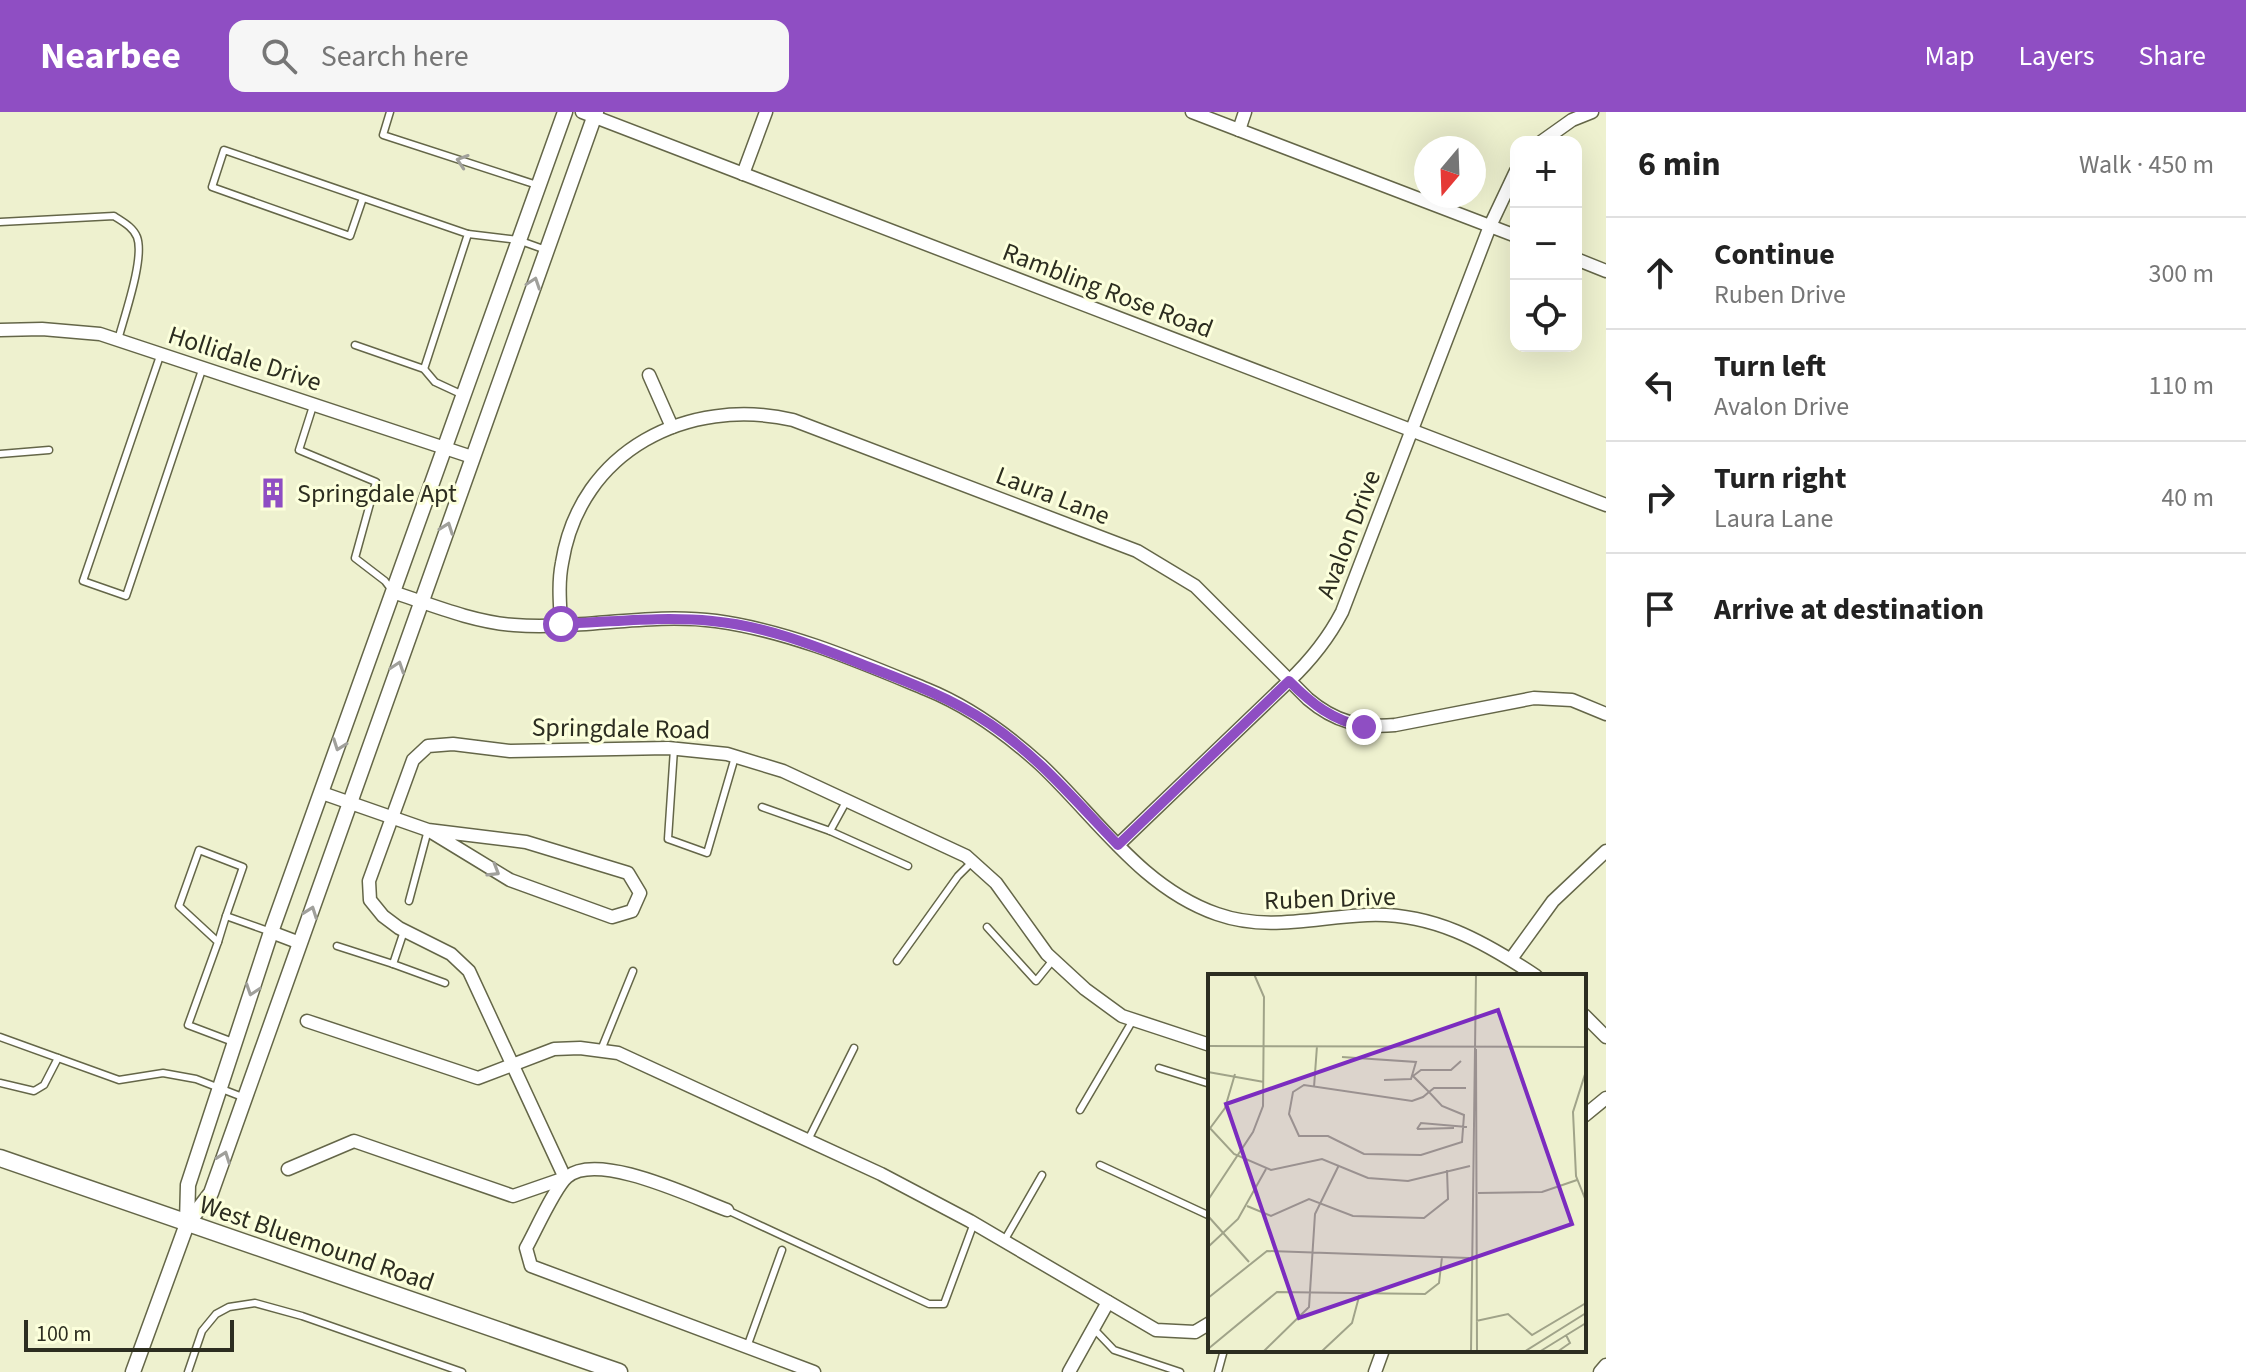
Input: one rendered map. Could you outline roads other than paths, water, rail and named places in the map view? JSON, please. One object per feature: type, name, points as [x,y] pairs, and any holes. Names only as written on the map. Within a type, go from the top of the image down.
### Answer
[{"type":"main road","name":"West Bluemound Road","points":[[0,1158],[574,1365],[619,1372]]},
{"type":"street","points":[[187,1224],[188,1185],[271,932],[565,112]]},
{"type":"street","points":[[743,174],[766,112]]},
{"type":"street","points":[[1192,112],[1510,234]]},
{"type":"street","points":[[1239,130],[1245,112]]},
{"type":"street","points":[[1549,136],[1572,120],[1592,112]]},
{"type":"street","points":[[133,1372],[187,1224],[211,1193],[546,250],[591,113]]},
{"type":"street","name":"Rambling Rose Road","points":[[591,113],[1606,505]]},
{"type":"street","name":"Avalon Drive","points":[[1118,845],[1317,654],[1342,612],[1490,226],[1510,184]]},
{"type":"street","points":[[1582,261],[1606,271]]},
{"type":"street","name":"Hollidale Drive","points":[[0,330],[86,331],[472,457]]},
{"type":"street","points":[[649,375],[672,427]]},
{"type":"street","name":"Laura Lane","points":[[561,624],[562,563],[573,524],[586,497],[622,456],[647,438],[702,417],[731,413],[767,414],[793,420],[1137,551],[1195,586],[1321,711],[1337,719],[1364,727],[1395,725],[1534,698],[1572,700],[1606,714]]},
{"type":"street","name":"Ruben Drive","points":[[393,592],[492,622],[515,625],[677,619],[748,626],[783,635],[916,685],[964,708],[1016,743],[1041,765],[1150,877],[1175,895],[1221,915],[1251,922],[1281,924],[1368,915],[1418,918],[1462,932],[1533,974]]},
{"type":"street","name":"Springdale Road","points":[[565,1178],[469,971],[451,954],[404,931],[383,916],[370,900],[369,881],[390,817],[413,760],[428,746],[453,744],[510,751],[674,748],[735,757],[783,771],[972,862],[996,883],[1053,960],[1085,989],[1122,1016],[1208,1044]]},
{"type":"street","points":[[322,793],[428,830],[526,842],[628,873],[640,893],[632,911],[612,917],[510,880],[428,830]]},
{"type":"street","points":[[1511,959],[1553,901],[1606,851]]},
{"type":"street","points":[[271,932],[300,943]]},
{"type":"street","points":[[1586,1017],[1606,1037]]},
{"type":"street","points":[[307,1021],[478,1078],[554,1049],[618,1053],[881,1174],[974,1223],[1156,1330],[1195,1332],[1208,1324]]},
{"type":"street","points":[[1586,1114],[1606,1098]]},
{"type":"street","points":[[288,1169],[354,1141],[513,1196],[584,1168],[619,1171],[727,1210]]},
{"type":"street","points":[[565,1178],[526,1248],[531,1266],[814,1372]]},
{"type":"street","points":[[1069,1372],[1108,1302]]},
{"type":"street","points":[[1375,1372],[1382,1352]]},
{"type":"street","points":[[1600,1372],[1606,1365]]},
{"type":"lane","points":[[390,112],[383,135],[537,185]]},
{"type":"lane","points":[[363,198],[350,236],[212,187],[224,150],[468,234],[518,240],[546,250]]},
{"type":"lane","points":[[0,222],[114,216],[130,226],[138,239],[138,258],[118,340]]},
{"type":"lane","points":[[424,369],[468,234]]},
{"type":"lane","points":[[355,345],[424,369],[435,382],[463,395]]},
{"type":"lane","points":[[161,353],[83,581],[126,596],[203,367]]},
{"type":"lane","points":[[313,404],[299,450],[376,482],[355,558],[385,581],[393,592]]},
{"type":"lane","points":[[0,454],[49,450]]},
{"type":"lane","points":[[674,748],[668,839],[707,853],[735,757]]},
{"type":"lane","points":[[830,831],[847,800]]},
{"type":"lane","points":[[762,807],[830,831],[908,866]]},
{"type":"lane","points":[[409,901],[428,830]]},
{"type":"lane","points":[[218,942],[179,906],[199,850],[243,867],[218,942],[188,1025],[234,1042]]},
{"type":"lane","points":[[897,961],[958,876],[972,862]]},
{"type":"lane","points":[[226,916],[271,932]]},
{"type":"lane","points":[[987,927],[1036,981],[1053,960]]},
{"type":"lane","points":[[393,964],[404,931]]},
{"type":"lane","points":[[337,946],[445,983]]},
{"type":"lane","points":[[601,1050],[633,971]]},
{"type":"lane","points":[[1080,1110],[1133,1020]]},
{"type":"lane","points":[[0,1037],[119,1080],[163,1073],[196,1079],[245,1098]]},
{"type":"lane","points":[[808,1140],[854,1048]]},
{"type":"lane","points":[[0,1083],[34,1091],[44,1085],[58,1058]]},
{"type":"lane","points":[[1159,1068],[1208,1083]]},
{"type":"lane","points":[[1100,1165],[1208,1215]]},
{"type":"lane","points":[[1004,1241],[1042,1175]]},
{"type":"lane","points":[[727,1210],[929,1304],[944,1304],[974,1223]]},
{"type":"lane","points":[[747,1347],[782,1250]]},
{"type":"lane","points":[[188,1372],[202,1331],[216,1314],[229,1307],[255,1303],[302,1316],[462,1372]]},
{"type":"lane","points":[[1093,1328],[1114,1350],[1180,1372]]},
{"type":"lane","points":[[1218,1372],[1223,1352]]},
{"type":"place","name":"Springdale Apt","points":[[273,493]]}]
